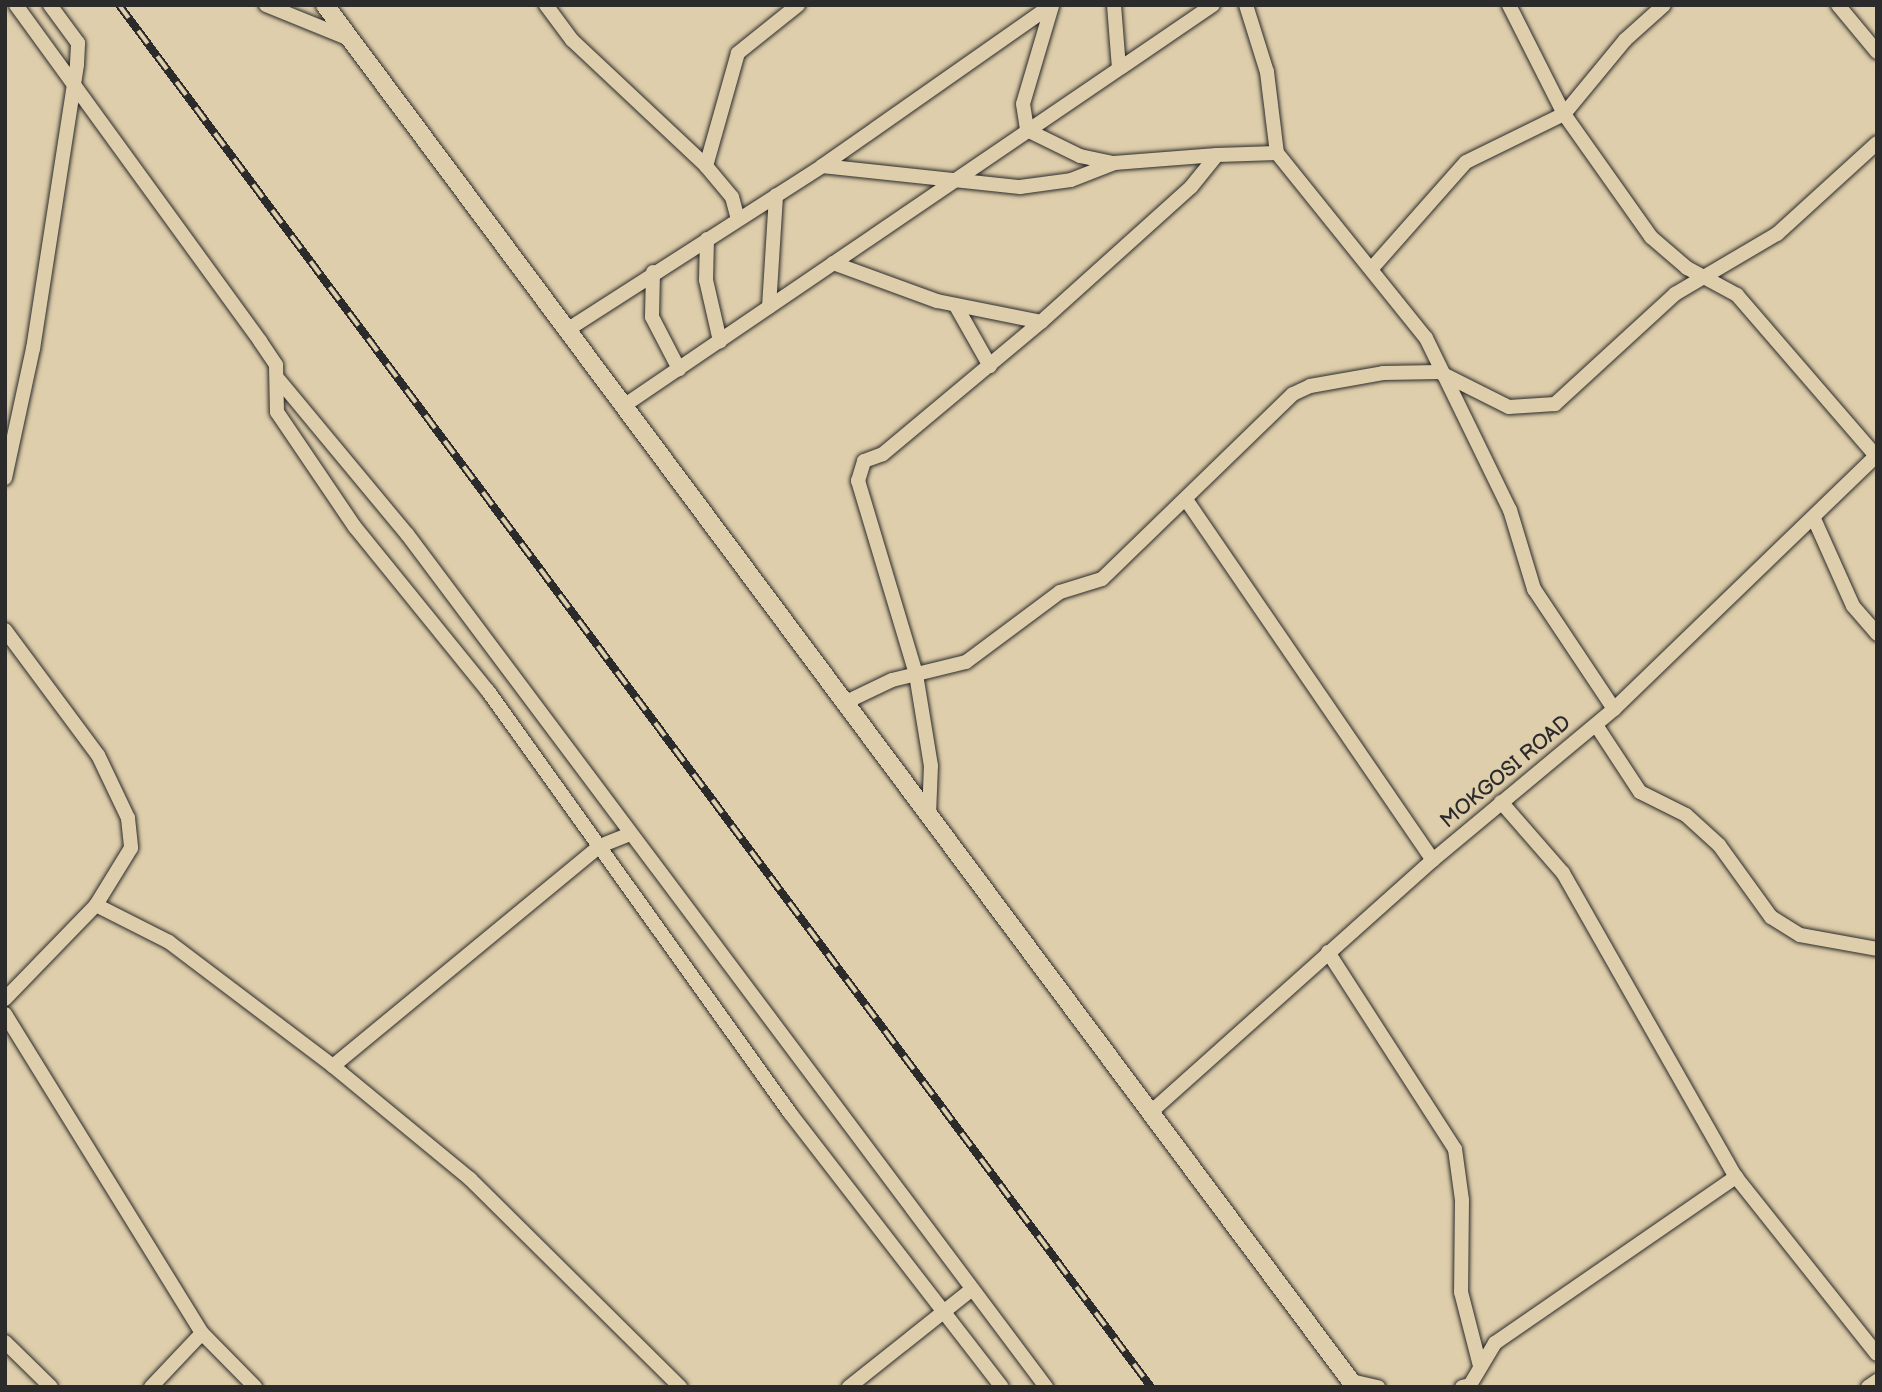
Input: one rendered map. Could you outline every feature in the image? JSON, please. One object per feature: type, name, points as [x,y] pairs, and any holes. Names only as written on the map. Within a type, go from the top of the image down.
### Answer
[{"type":"street","points":[[16,5],[260,341],[279,380],[407,534],[627,835],[1046,1387]]},
{"type":"street","points":[[5,478],[33,349],[75,86],[78,43],[50,5]]},
{"type":"street","points":[[266,5],[352,40]]},
{"type":"street","points":[[325,5],[1353,1384],[1378,1387]]},
{"type":"street","points":[[546,5],[581,49],[706,166],[732,197],[738,219]]},
{"type":"street","points":[[706,166],[738,53],[798,5]]},
{"type":"street","points":[[567,330],[653,272],[822,166],[1052,5]]},
{"type":"street","points":[[1027,130],[1023,104],[1052,5]]},
{"type":"street","points":[[1114,5],[1119,68]]},
{"type":"street","points":[[625,405],[1213,5]]},
{"type":"street","points":[[1246,5],[1268,72],[1277,153],[1296,184],[1373,267],[1426,338],[1439,372],[1510,510],[1549,617],[1614,709]]},
{"type":"street","points":[[1509,5],[1564,114],[1651,237],[1702,274],[1737,295],[1876,456]]},
{"type":"street","points":[[1373,267],[1466,162],[1564,114],[1625,40],[1664,5]]},
{"type":"street","points":[[1838,5],[1877,52]]},
{"type":"street","points":[[1027,130],[1114,163]]},
{"type":"street","points":[[844,703],[916,674],[966,662],[1060,592],[1102,579],[1187,501],[1293,394],[1325,380],[1439,372],[1509,407],[1555,404],[1702,274],[1777,234],[1877,143]]},
{"type":"street","points":[[822,166],[892,169],[950,183],[1041,187],[1114,163],[1277,153]]},
{"type":"street","points":[[929,815],[931,766],[916,674],[858,481],[864,461],[883,454],[1041,322],[1191,187],[1217,155]]},
{"type":"street","points":[[769,307],[776,195]]},
{"type":"street","points":[[707,239],[707,292],[720,341]]},
{"type":"street","points":[[833,263],[956,306],[1041,322]]},
{"type":"street","points":[[653,272],[652,317],[679,369]]},
{"type":"street","points":[[956,306],[990,366]]},
{"type":"street","points":[[279,380],[272,402],[293,439],[600,846],[790,1112],[1002,1387]]},
{"type":"street","name":"MOKGOSI ROAD","points":[[1152,1111],[1433,860],[1614,709],[1815,521],[1876,456]]},
{"type":"street","points":[[1187,501],[1433,860]]},
{"type":"street","points":[[1815,521],[1853,606],[1877,634]]},
{"type":"street","points":[[5,630],[74,716],[128,818],[131,848],[96,905],[5,999]]},
{"type":"street","points":[[1596,725],[1640,792],[1686,815],[1719,845],[1771,917],[1800,935],[1877,948]]},
{"type":"street","points":[[1500,802],[1563,873],[1736,1177],[1877,1354]]},
{"type":"street","points":[[333,1066],[600,846],[627,835]]},
{"type":"street","points":[[96,905],[169,942],[333,1066],[470,1179],[680,1387]]},
{"type":"street","points":[[1328,952],[1455,1149],[1462,1200],[1461,1292],[1480,1366]]},
{"type":"street","points":[[5,1014],[202,1333],[255,1387]]},
{"type":"street","points":[[1467,1386],[1495,1343],[1736,1177]]},
{"type":"street","points":[[849,1387],[972,1289]]},
{"type":"street","points":[[151,1387],[202,1333]]},
{"type":"street","points":[[5,1342],[51,1387]]},
{"type":"street","points":[[1868,1387],[1877,1381]]},
{"type":"railway","points":[[119,5],[1151,1387]]}]
